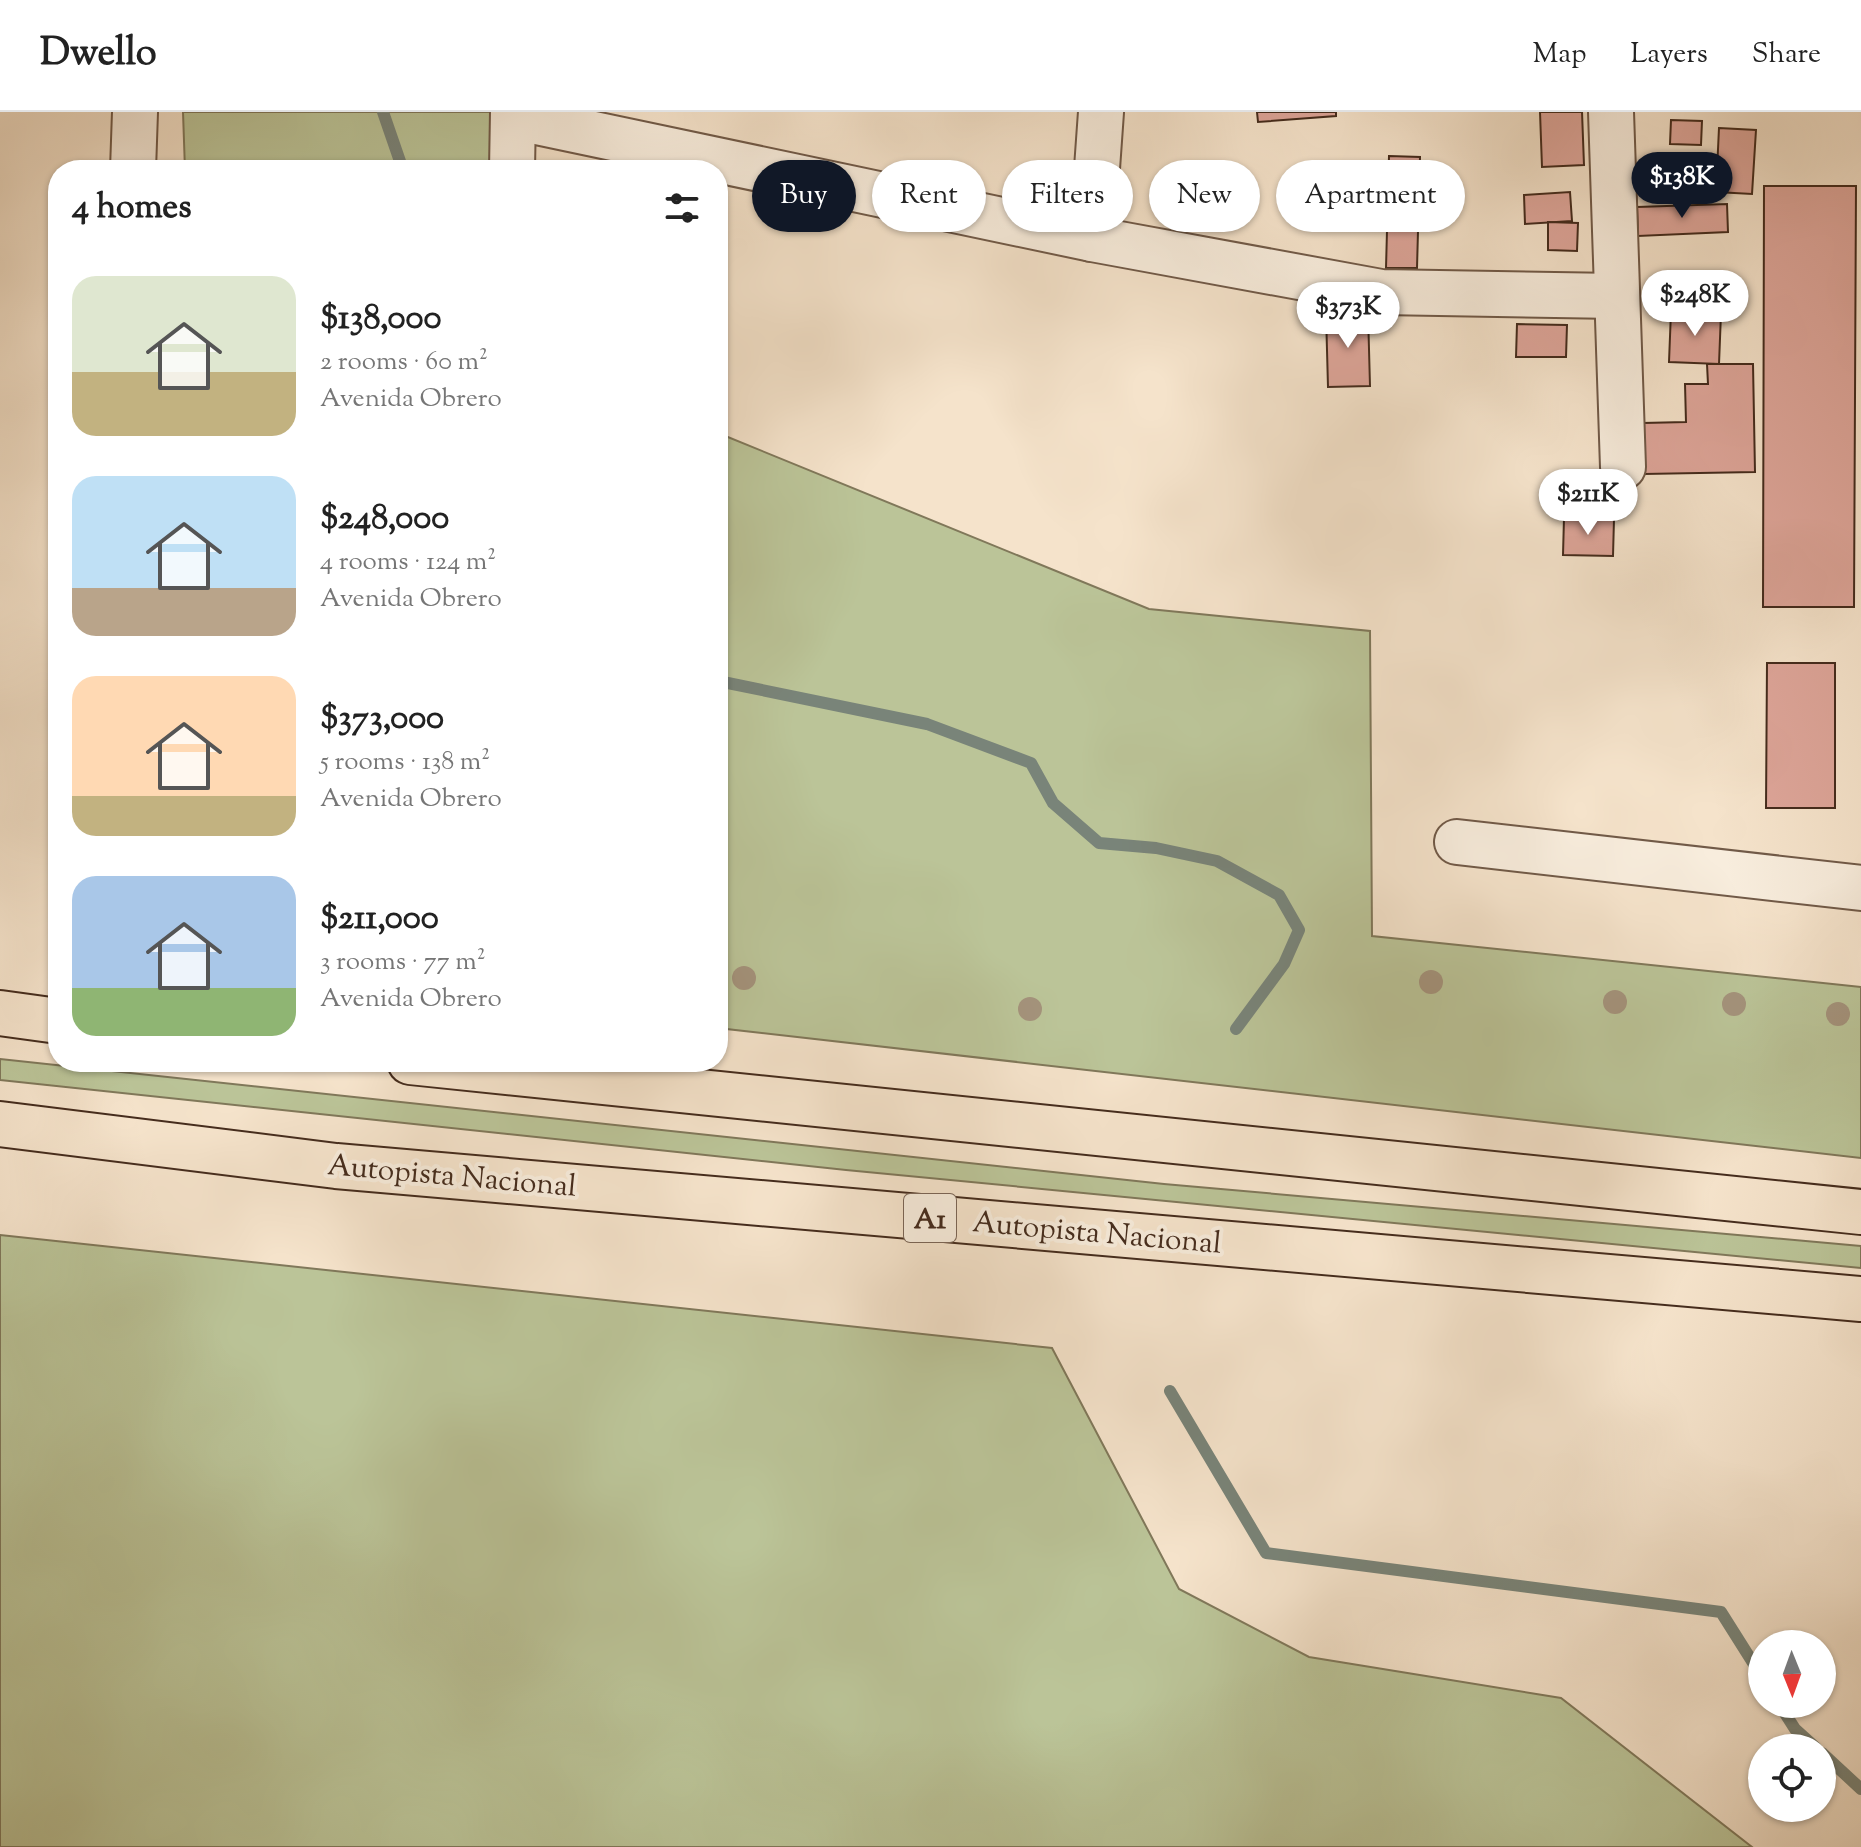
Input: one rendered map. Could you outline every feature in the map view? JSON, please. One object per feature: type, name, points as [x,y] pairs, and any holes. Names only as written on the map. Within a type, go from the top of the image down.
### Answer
[{"type":"highway","points":[[0,1013],[48,1020]]},
{"type":"highway","points":[[507,1072],[1861,1212]]},
{"type":"highway","name":"Autopista Nacional","points":[[0,1124],[336,1166],[1861,1299]]},
{"type":"street","points":[[133,160],[135,112]]},
{"type":"street","points":[[1092,239],[1101,112]]},
{"type":"street","points":[[1611,112],[1623,467]]},
{"type":"street","points":[[512,160],[513,114],[726,160]]},
{"type":"street","points":[[728,160],[1092,239],[1381,292],[1617,296]]},
{"type":"street","points":[[1457,842],[1861,888]]},
{"type":"green space","points":[[183,112],[512,112],[512,160],[185,160]]},
{"type":"green space","points":[[728,437],[1149,609],[1370,631],[1372,936],[1861,987],[1861,1158],[728,1029]]},
{"type":"green space","points":[[0,1059],[48,1064],[48,1072],[121,1072],[1164,1184],[1861,1246],[1861,1268],[846,1170],[0,1080]]},
{"type":"green space","points":[[0,1235],[1052,1348],[1179,1589],[1309,1657],[1561,1698],[1752,1847],[0,1847]]},
{"type":"building","points":[[1257,112],[1336,112],[1336,116],[1258,122]]},
{"type":"building","points":[[1540,112],[1582,112],[1584,165],[1542,167]]},
{"type":"building","points":[[1671,120],[1702,121],[1701,145],[1670,144]]},
{"type":"building","points":[[1719,128],[1756,130],[1752,194],[1716,192]]},
{"type":"building","points":[[1389,156],[1420,157],[1420,160],[1389,160]]},
{"type":"building","points":[[1764,186],[1856,186],[1854,607],[1763,607]]},
{"type":"building","points":[[1570,192],[1572,221],[1525,224],[1524,195]]},
{"type":"building","points":[[1727,204],[1728,232],[1638,236],[1637,207]]},
{"type":"building","points":[[1548,222],[1578,223],[1577,251],[1548,250]]},
{"type":"building","points":[[1387,232],[1418,232],[1417,268],[1386,268]]},
{"type":"building","points":[[1671,311],[1721,313],[1719,364],[1669,362]]},
{"type":"building","points":[[1368,312],[1370,386],[1328,387],[1326,313]]},
{"type":"building","points":[[1517,324],[1567,325],[1566,357],[1516,357]]},
{"type":"building","points":[[1707,364],[1753,364],[1755,472],[1644,474],[1643,423],[1686,422],[1685,384],[1708,384]]},
{"type":"building","points":[[1564,518],[1614,519],[1613,556],[1563,555]]},
{"type":"building","points":[[1767,663],[1835,663],[1835,808],[1766,808]]},
{"type":"waterway","points":[[383,112],[400,160]]},
{"type":"waterway","points":[[728,683],[927,724],[1031,763],[1053,803],[1099,843],[1156,848],[1217,861],[1279,895],[1299,930],[1284,964],[1236,1029]]},
{"type":"waterway","points":[[1170,1391],[1266,1553],[1721,1612],[1748,1655]]},
{"type":"waterway","points":[[1788,1718],[1801,1734]]},
{"type":"waterway","points":[[1836,1766],[1861,1789]]}]
